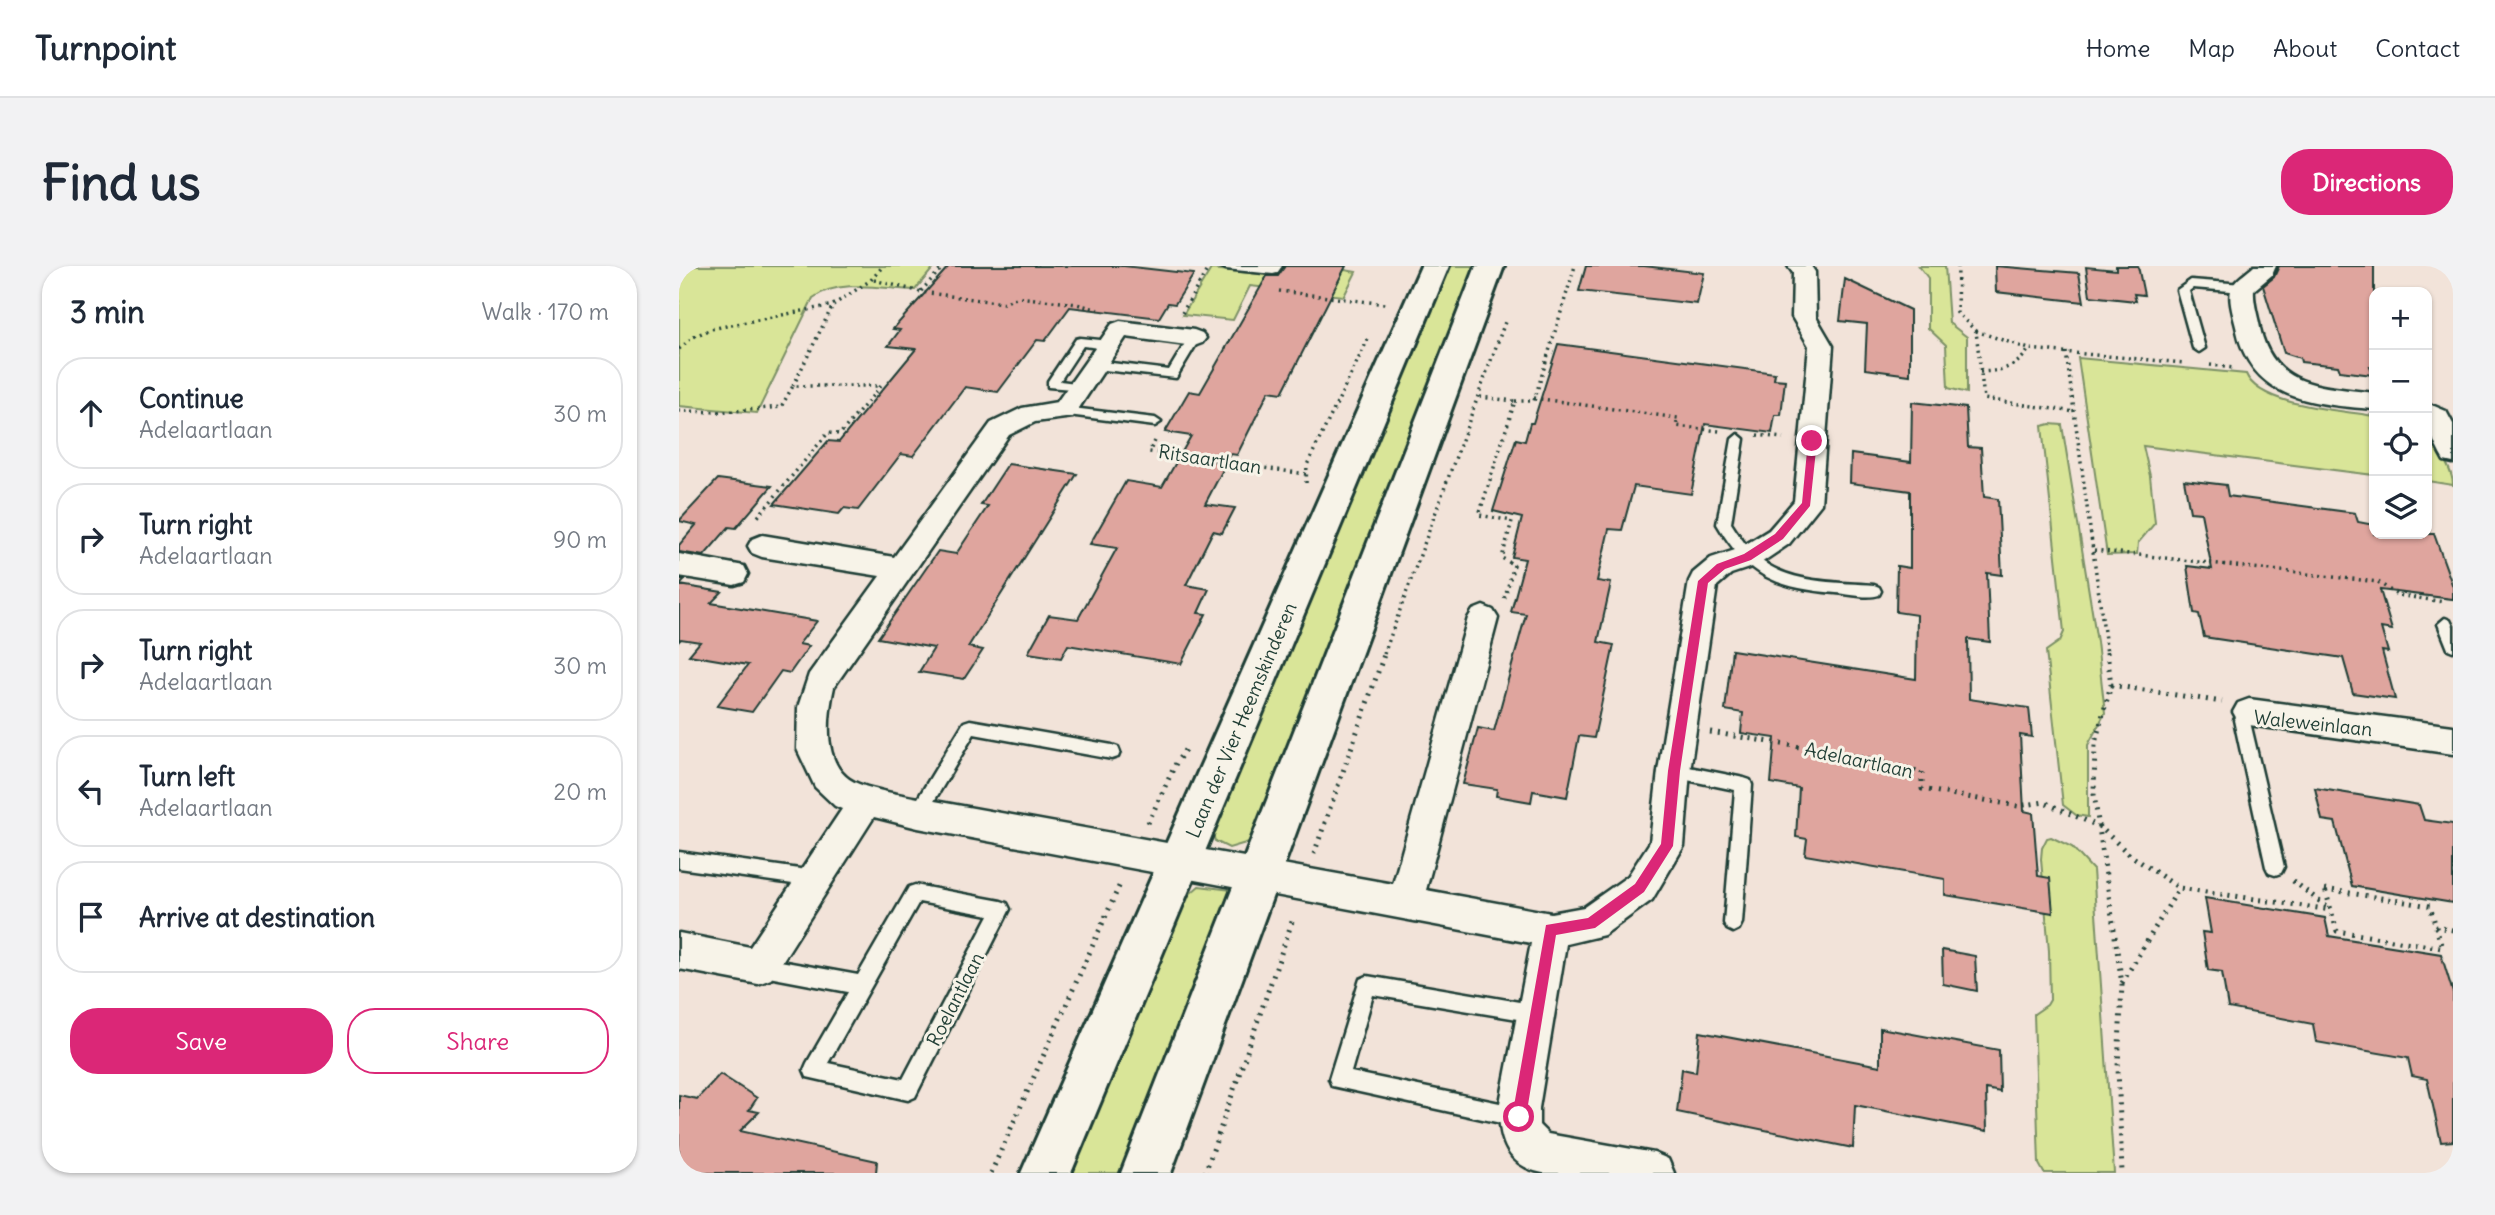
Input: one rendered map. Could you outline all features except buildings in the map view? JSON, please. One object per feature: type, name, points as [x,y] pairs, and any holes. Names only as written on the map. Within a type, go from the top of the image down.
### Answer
[{"type":"street","name":"Laan der Vier Heemskinderen","points":[[1046,1173],[1435,266]]},
{"type":"street","points":[[1146,1173],[1490,266]]},
{"type":"street","points":[[1114,337],[1072,399],[1019,416],[1000,429],[820,683],[814,707],[813,749],[827,777],[847,796],[918,813],[1551,930],[1591,923],[1640,888],[1667,846],[1674,771],[1703,581],[1721,566],[1748,557],[1779,537],[1807,503],[1821,346],[1804,317],[1804,272],[1799,266]]},
{"type":"street","points":[[2265,266],[2265,270],[2243,288],[2242,298],[2257,357],[2287,385],[2316,394],[2369,400]]},
{"type":"street","name":"Ritsaartlaan","points":[[1114,337],[1170,335],[1194,338]]},
{"type":"street","points":[[2429,413],[2438,417],[2453,454]]},
{"type":"street","points":[[762,546],[900,569]]},
{"type":"street","points":[[679,565],[723,572]]},
{"type":"street","points":[[1405,902],[1483,618]]},
{"type":"street","name":"Waleweinlaan","points":[[2249,712],[2453,740]]},
{"type":"street","points":[[679,951],[758,966],[867,800]]},
{"type":"street","points":[[1551,930],[1519,1117],[1519,1134],[1538,1152],[1654,1173]]},
{"type":"lane","points":[[1226,266],[1275,269]]},
{"type":"lane","points":[[2199,348],[2183,290],[2190,285],[2243,288]]},
{"type":"lane","name":"Ritsaartlaan","points":[[1114,337],[1080,342],[1052,384],[1072,399],[1155,422]]},
{"type":"lane","name":"Ritsaartlaan","points":[[1095,365],[1172,375],[1194,338]]},
{"type":"lane","points":[[1738,435],[1724,524],[1748,557],[1773,574],[1797,582],[1874,591]]},
{"type":"lane","points":[[2445,624],[2453,645]]},
{"type":"lane","name":"Waleweinlaan","points":[[2249,712],[2242,720],[2275,867]]},
{"type":"lane","points":[[918,813],[970,727],[1112,752]]},
{"type":"lane","points":[[1674,771],[1744,785],[1733,923]]},
{"type":"lane","points":[[679,860],[814,879]]},
{"type":"lane","name":"Roelantlaan","points":[[915,893],[1001,909],[908,1090],[814,1070],[861,985],[915,893]]},
{"type":"lane","points":[[758,966],[861,985]]},
{"type":"lane","points":[[1519,1117],[1339,1079],[1367,985],[1536,1013]]},
{"type":"path","points":[[679,411],[723,412],[781,407],[833,305],[839,298],[874,280],[883,266]]},
{"type":"path","points":[[921,292],[944,266]]},
{"type":"path","points":[[1480,397],[1534,401],[1575,266]]},
{"type":"path","points":[[1958,266],[1957,313],[1976,331],[2029,349],[2187,363]]},
{"type":"path","points":[[1170,335],[1208,268]]},
{"type":"path","points":[[1275,269],[1289,273],[1278,291],[1392,305]]},
{"type":"path","points":[[874,280],[921,292],[1003,303],[1019,297],[1077,304],[1112,313],[1114,337]]},
{"type":"path","points":[[679,349],[693,337],[711,329],[833,305]]},
{"type":"path","points":[[1205,1173],[1342,770],[1480,397],[1506,318]]},
{"type":"path","points":[[1976,331],[1984,399],[2076,412]]},
{"type":"path","points":[[1980,372],[2005,370],[2021,362],[2029,349]]},
{"type":"path","points":[[2066,352],[2111,685],[2095,743],[2094,794],[2122,984],[2118,1067],[2122,1173]]},
{"type":"path","points":[[2201,365],[2269,371]]},
{"type":"path","points":[[723,572],[828,433],[841,434],[881,386],[793,386]]},
{"type":"path","points":[[1534,398],[1678,418],[1676,426],[1738,435],[1812,441]]},
{"type":"path","points":[[1483,618],[1503,603],[1514,565],[1502,558],[1512,521],[1479,515],[1515,401]]},
{"type":"path","name":"Ritsaartlaan","points":[[1155,422],[1165,422],[1149,452],[1306,474]]},
{"type":"path","points":[[2094,550],[2378,582],[2397,595],[2453,603]]},
{"type":"path","points":[[2111,685],[2220,701],[2249,712]]},
{"type":"path","name":"Adelaartlaan","points":[[1681,728],[1866,758],[1922,772],[1922,789],[2018,806],[2044,802],[2100,827]]},
{"type":"path","points":[[2100,827],[2130,855],[2179,888],[2331,910]]},
{"type":"path","points":[[2275,867],[2331,910]]},
{"type":"path","points":[[2122,984],[2179,888]]},
{"type":"path","points":[[2325,889],[2430,906],[2442,948],[2337,931],[2331,910],[2325,889]]},
{"type":"path","points":[[2435,927],[2453,930]]},
{"type":"green space","points":[[679,266],[935,266],[915,290],[849,286],[824,292],[813,298],[757,413],[679,406]]},
{"type":"green space","points":[[1323,266],[1356,272],[1344,296],[1250,286],[1233,320],[1183,315],[1211,269],[1289,277]]},
{"type":"green space","points":[[1449,266],[1481,266],[1262,829],[1249,842],[1229,848],[1215,841],[1211,827]]},
{"type":"green space","points":[[1919,266],[1945,266],[1949,323],[1967,337],[1967,393],[1948,388],[1946,345],[1928,328],[1928,278]]},
{"type":"green space","points":[[2078,358],[2246,374],[2254,385],[2285,400],[2369,415],[2369,474],[2143,446],[2150,476],[2155,523],[2138,543],[2137,554],[2107,555]]},
{"type":"green space","points":[[2062,425],[2097,642],[2105,713],[2088,745],[2088,817],[2076,815],[2063,805],[2046,651],[2060,641],[2064,632],[2042,426]]},
{"type":"green space","points":[[2432,442],[2447,465],[2453,485],[2432,482]]},
{"type":"green space","points":[[2051,837],[2072,847],[2093,870],[2114,1173],[2044,1173],[2039,1164],[2034,1014],[2050,1000],[2049,951],[2041,859],[2042,848],[2047,838]]},
{"type":"green space","points":[[1199,886],[1232,890],[1136,1173],[1066,1173],[1186,897]]},
{"type":"route","points":[[1519,1117],[1551,930],[1591,923],[1640,888],[1667,846],[1674,771],[1703,581],[1721,566],[1748,557],[1779,537],[1807,503],[1812,441]]}]
